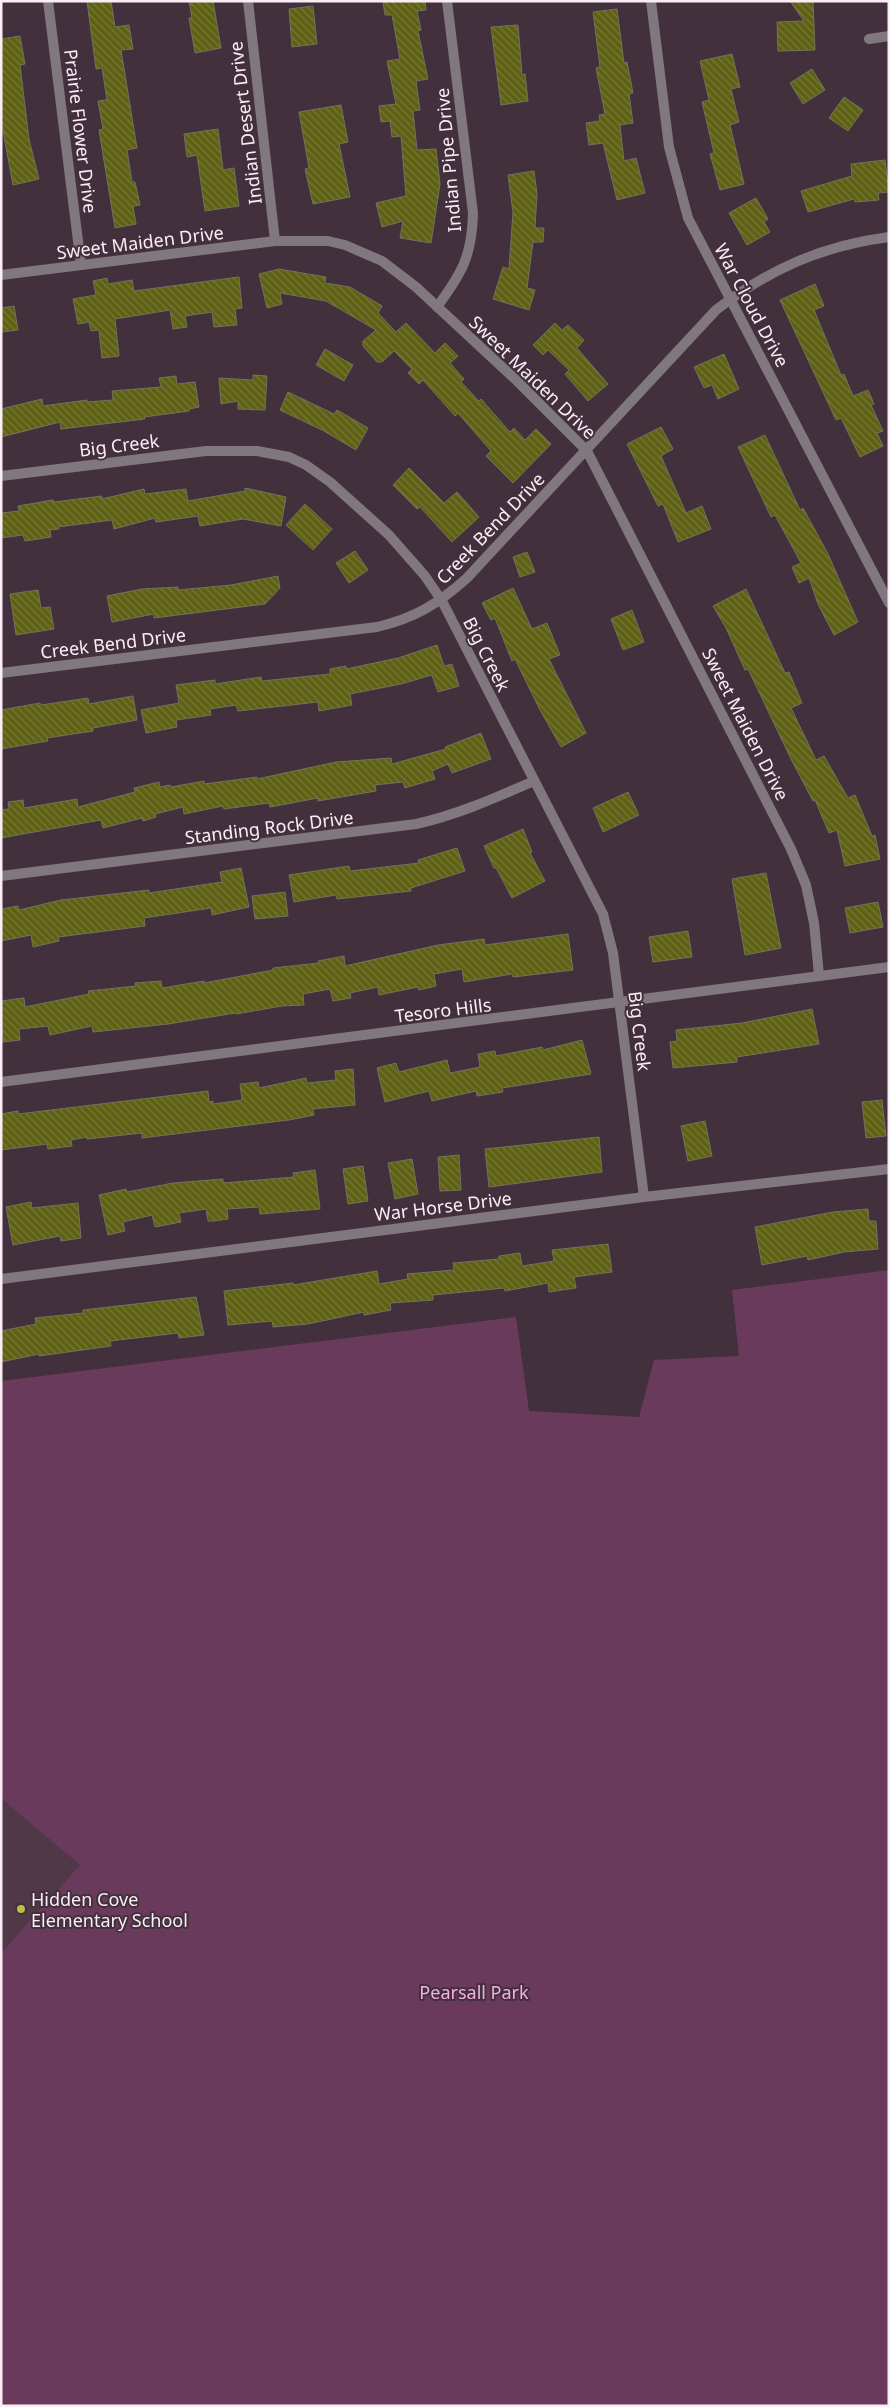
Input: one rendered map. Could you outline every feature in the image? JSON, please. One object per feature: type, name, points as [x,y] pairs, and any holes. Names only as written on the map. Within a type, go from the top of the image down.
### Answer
[{"type":"street","name":"Prairie Flower Drive","points":[[48,1],[81,266]]},
{"type":"street","name":"Indian Desert Drive","points":[[248,1],[275,241]]},
{"type":"street","name":"Indian Pipe Drive","points":[[437,307],[458,278],[473,234],[473,213],[447,1]]},
{"type":"street","name":"War Cloud Drive","points":[[651,1],[669,147],[688,218],[889,603]]},
{"type":"street","points":[[869,39],[889,36]]},
{"type":"street","name":"Creek Bend Drive","points":[[1,673],[377,627],[411,617],[442,601],[467,578],[587,451],[690,336],[731,298],[751,284],[810,255],[840,245],[889,237]]},
{"type":"street","name":"Sweet Maiden Drive","points":[[1,275],[275,241],[328,241],[365,252],[400,274],[515,379],[587,451],[791,848],[806,885],[814,922],[819,975]]},
{"type":"street","name":"Big Creek","points":[[1,476],[206,451],[257,451],[289,458],[306,465],[330,482],[389,535],[425,576],[442,601],[603,914],[614,953],[644,1197]]},
{"type":"street","name":"Standing Rock Drive","points":[[1,876],[416,824],[446,817],[475,807],[534,781]]},
{"type":"street","name":"Tesoro Hills","points":[[1,1082],[620,1004],[819,975],[889,967]]},
{"type":"street","name":"War Horse Drive","points":[[1,1279],[644,1197],[889,1169]]},
{"type":"shaded area","name":"Hidden Cove Elementary School","points":[[1,1795],[80,1865],[1,1953]]},
{"type":"green space","name":"Pearsall Park","points":[[889,1270],[889,2406],[1,2406],[1,1953],[80,1865],[1,1798],[1,1381],[516,1317],[529,1411],[639,1417],[654,1360],[739,1356],[732,1290]]},
{"type":"building","points":[[87,1],[111,1],[115,27],[129,25],[133,49],[121,50],[137,148],[127,150],[132,182],[135,182],[140,205],[133,206],[136,224],[115,228],[99,130],[103,129],[98,101],[107,100],[102,68],[96,69]]},
{"type":"building","points":[[189,1],[213,1],[221,48],[195,53],[189,18],[192,18]]},
{"type":"building","points":[[383,1],[425,1],[426,10],[417,11],[421,30],[418,31],[428,79],[416,81],[420,110],[413,111],[417,150],[436,149],[440,184],[431,243],[400,238],[403,221],[382,227],[376,203],[406,196],[401,136],[392,137],[390,121],[381,122],[379,106],[396,104],[387,61],[400,59],[392,15],[385,15]]},
{"type":"building","points":[[790,1],[813,1],[815,50],[778,51],[777,22],[804,21]]},
{"type":"building","points":[[313,6],[317,44],[292,47],[289,9]]},
{"type":"building","points":[[617,9],[624,63],[627,62],[633,93],[629,94],[633,123],[620,125],[624,161],[636,158],[645,193],[617,200],[603,143],[589,145],[586,123],[600,121],[599,115],[605,114],[596,68],[600,67],[593,12]]},
{"type":"building","points":[[518,25],[522,75],[525,74],[528,101],[501,105],[491,27]]},
{"type":"building","points":[[20,36],[25,64],[20,65],[29,139],[39,179],[13,185],[1,120],[1,39]]},
{"type":"building","points":[[732,54],[740,87],[731,89],[739,122],[730,125],[744,184],[720,190],[710,154],[714,153],[702,102],[709,100],[700,61]]},
{"type":"building","points":[[812,69],[825,90],[803,104],[790,83]]},
{"type":"building","points":[[844,97],[863,110],[848,131],[829,118]]},
{"type":"building","points":[[341,105],[348,142],[339,144],[350,197],[313,204],[305,169],[309,168],[299,112]]},
{"type":"building","points":[[218,129],[223,170],[234,168],[239,206],[205,211],[197,155],[187,157],[184,134]]},
{"type":"building","points":[[885,160],[889,192],[878,193],[879,200],[855,202],[854,199],[808,212],[801,191],[852,176],[851,164]]},
{"type":"building","points":[[534,171],[537,194],[535,228],[544,228],[543,242],[533,242],[527,288],[535,290],[529,310],[493,299],[503,267],[509,269],[513,212],[508,175]]},
{"type":"building","points":[[756,198],[768,219],[764,222],[770,232],[747,245],[729,213]]},
{"type":"building","points":[[279,269],[326,277],[325,283],[350,287],[382,306],[378,313],[396,332],[406,323],[435,353],[445,343],[458,356],[450,363],[464,379],[461,382],[479,401],[481,399],[510,432],[514,428],[525,440],[536,429],[551,444],[513,483],[486,456],[491,451],[458,413],[455,416],[423,380],[419,384],[408,373],[412,369],[394,351],[382,362],[377,362],[363,346],[363,341],[376,330],[326,301],[280,293],[282,304],[267,308],[259,274]]},
{"type":"building","points":[[239,277],[242,308],[235,309],[237,325],[214,327],[212,312],[185,316],[187,327],[173,329],[170,310],[115,319],[119,356],[102,358],[99,330],[91,331],[89,322],[78,324],[73,299],[96,295],[93,281],[107,278],[108,284],[132,280],[134,291]]},
{"type":"building","points":[[815,284],[824,306],[814,310],[841,375],[844,374],[853,396],[868,390],[874,404],[871,405],[883,431],[877,433],[883,446],[860,457],[841,418],[836,420],[780,300]]},
{"type":"building","points":[[14,306],[18,330],[1,332],[1,308]]},
{"type":"building","points":[[555,323],[562,330],[568,325],[584,340],[577,348],[608,384],[588,401],[565,374],[569,370],[548,350],[543,355],[533,345]]},
{"type":"building","points":[[325,349],[353,365],[344,381],[316,365]]},
{"type":"building","points":[[724,354],[739,389],[718,399],[712,385],[704,388],[694,367]]},
{"type":"building","points":[[253,375],[267,376],[265,410],[238,409],[238,401],[221,404],[219,378],[253,380]]},
{"type":"building","points":[[176,376],[177,384],[195,382],[199,407],[189,409],[189,411],[144,417],[145,419],[61,429],[60,422],[1,437],[1,409],[42,399],[43,406],[87,400],[87,402],[113,400],[112,391],[161,387],[159,378]]},
{"type":"building","points":[[288,392],[334,414],[337,410],[368,428],[356,450],[324,431],[280,410]]},
{"type":"building","points":[[661,427],[673,449],[661,456],[686,513],[702,506],[711,529],[678,542],[663,504],[658,506],[627,444]]},
{"type":"building","points":[[765,435],[800,510],[803,508],[827,552],[858,622],[834,635],[818,604],[809,578],[799,583],[792,567],[801,563],[775,515],[771,517],[738,447]]},
{"type":"building","points":[[409,468],[444,503],[457,492],[479,517],[452,542],[420,507],[417,509],[393,485]]},
{"type":"building","points":[[245,488],[286,497],[281,526],[243,519],[200,526],[198,516],[156,522],[155,518],[114,529],[112,520],[58,527],[59,529],[50,530],[51,537],[25,541],[23,535],[1,538],[1,513],[19,511],[18,506],[53,500],[54,502],[102,496],[102,499],[144,489],[145,494],[186,489],[188,501],[245,491]]},
{"type":"building","points":[[305,504],[332,529],[313,550],[286,525]]},
{"type":"building","points":[[355,551],[368,570],[349,583],[336,563]]},
{"type":"building","points":[[527,552],[535,572],[520,577],[513,557]]},
{"type":"building","points":[[278,576],[280,588],[265,604],[154,618],[154,614],[112,622],[107,596],[142,589],[178,587],[178,590],[231,585]]},
{"type":"building","points":[[513,588],[532,629],[547,623],[560,655],[549,659],[586,733],[561,747],[515,659],[512,661],[495,618],[491,620],[482,603]]},
{"type":"building","points":[[746,589],[785,673],[789,672],[802,703],[791,708],[816,760],[824,756],[848,798],[855,795],[872,836],[875,835],[880,859],[845,866],[837,830],[829,833],[815,800],[813,801],[748,669],[745,670],[726,628],[713,606]]},
{"type":"building","points":[[38,590],[41,608],[50,607],[54,629],[16,635],[10,594]]},
{"type":"building","points":[[632,610],[644,642],[623,650],[611,619]]},
{"type":"building","points":[[437,645],[444,666],[452,664],[459,686],[438,692],[432,675],[401,684],[350,694],[352,705],[319,711],[318,702],[238,711],[236,705],[210,709],[211,715],[176,720],[177,727],[146,733],[141,710],[179,703],[176,685],[215,680],[215,684],[261,677],[262,681],[330,674],[330,669],[346,666],[346,669],[398,658]]},
{"type":"building","points":[[133,696],[137,720],[93,728],[93,731],[47,738],[48,741],[1,749],[1,710],[40,703],[41,705],[88,698],[89,704]]},
{"type":"building","points":[[481,733],[491,759],[452,773],[448,764],[432,771],[435,779],[405,788],[403,782],[375,785],[376,791],[318,801],[318,798],[270,807],[269,803],[224,809],[223,806],[184,814],[183,807],[155,814],[156,817],[143,821],[142,818],[103,828],[101,820],[1,838],[1,810],[9,809],[8,802],[23,800],[24,808],[77,799],[78,807],[135,792],[134,788],[159,782],[160,787],[170,785],[171,787],[204,781],[204,784],[257,777],[257,779],[336,762],[391,758],[392,764],[446,749],[445,747]]},
{"type":"building","points":[[628,792],[639,815],[603,832],[593,808]]},
{"type":"building","points":[[523,829],[532,852],[530,853],[545,881],[512,898],[496,868],[494,868],[484,846]]},
{"type":"building","points":[[457,848],[465,871],[411,888],[411,891],[337,899],[336,895],[294,902],[289,875],[349,866],[350,871],[419,863],[418,860]]},
{"type":"building","points":[[241,868],[249,907],[212,915],[211,908],[144,918],[145,926],[58,937],[59,941],[33,947],[31,935],[1,941],[1,909],[18,906],[19,910],[61,900],[149,890],[149,893],[222,882],[220,872]]},
{"type":"building","points":[[766,873],[781,948],[745,955],[732,879]]},
{"type":"building","points":[[285,892],[288,916],[255,919],[252,896]]},
{"type":"building","points":[[878,902],[883,927],[850,933],[845,908]]},
{"type":"building","points":[[688,931],[692,957],[653,962],[649,937]]},
{"type":"building","points":[[568,934],[573,970],[513,977],[512,974],[464,982],[462,969],[434,974],[436,986],[419,990],[418,987],[379,995],[378,987],[350,993],[351,998],[333,1001],[330,989],[303,994],[304,1005],[282,1006],[168,1024],[93,1032],[92,1026],[50,1035],[48,1026],[19,1029],[20,1040],[3,1042],[1,1001],[24,998],[25,1007],[89,994],[88,991],[136,986],[135,983],[161,981],[162,988],[204,981],[204,983],[273,970],[273,968],[319,963],[318,961],[344,956],[345,966],[438,945],[484,939],[485,945]]},
{"type":"building","points":[[812,1009],[819,1044],[737,1057],[737,1062],[673,1068],[670,1042],[677,1041],[676,1030],[742,1023]]},
{"type":"building","points":[[582,1040],[591,1074],[502,1088],[503,1092],[477,1096],[476,1091],[432,1101],[429,1091],[385,1102],[377,1068],[396,1063],[399,1072],[447,1060],[450,1073],[480,1067],[478,1054],[495,1051],[496,1056],[542,1047],[543,1050]]},
{"type":"building","points":[[353,1069],[355,1105],[313,1109],[314,1115],[289,1120],[142,1138],[142,1133],[87,1139],[87,1137],[71,1140],[72,1146],[48,1149],[47,1144],[1,1150],[1,1114],[18,1111],[18,1114],[208,1091],[209,1102],[213,1101],[213,1104],[242,1100],[240,1084],[258,1082],[259,1088],[306,1078],[307,1083],[336,1080],[335,1071]]},
{"type":"building","points":[[882,1100],[886,1136],[866,1138],[862,1102]]},
{"type":"building","points":[[705,1121],[712,1156],[688,1161],[681,1126]]},
{"type":"building","points":[[599,1137],[602,1172],[489,1187],[485,1149]]},
{"type":"building","points":[[459,1155],[461,1190],[440,1191],[438,1157]]},
{"type":"building","points":[[412,1159],[418,1194],[395,1199],[388,1163]]},
{"type":"building","points":[[363,1166],[368,1201],[348,1204],[343,1169]]},
{"type":"building","points":[[315,1170],[320,1209],[260,1214],[259,1207],[227,1209],[228,1219],[208,1221],[206,1209],[179,1213],[181,1222],[155,1227],[152,1215],[123,1222],[125,1231],[108,1235],[99,1195],[126,1189],[127,1192],[173,1183],[223,1179],[223,1183],[294,1177],[293,1173]]},
{"type":"building","points":[[31,1202],[32,1208],[78,1203],[81,1238],[61,1241],[60,1236],[13,1245],[6,1207]]},
{"type":"building","points":[[868,1209],[869,1221],[876,1221],[878,1249],[844,1252],[808,1260],[807,1256],[762,1265],[755,1227],[833,1212]]},
{"type":"building","points":[[608,1244],[612,1272],[574,1277],[576,1288],[549,1292],[548,1283],[505,1291],[504,1288],[433,1295],[433,1300],[390,1303],[391,1310],[364,1315],[364,1312],[308,1324],[273,1327],[272,1321],[228,1325],[224,1291],[293,1283],[293,1285],[377,1271],[379,1284],[408,1279],[407,1274],[454,1270],[453,1263],[499,1259],[499,1256],[520,1253],[522,1266],[554,1261],[552,1250]]},
{"type":"building","points":[[196,1297],[204,1335],[179,1338],[178,1333],[110,1341],[111,1346],[39,1356],[39,1354],[1,1362],[1,1331],[36,1324],[35,1318],[83,1313],[83,1310]]},
{"type":"place","name":"Hidden Cove Elementary School","points":[[21,1909]]}]
